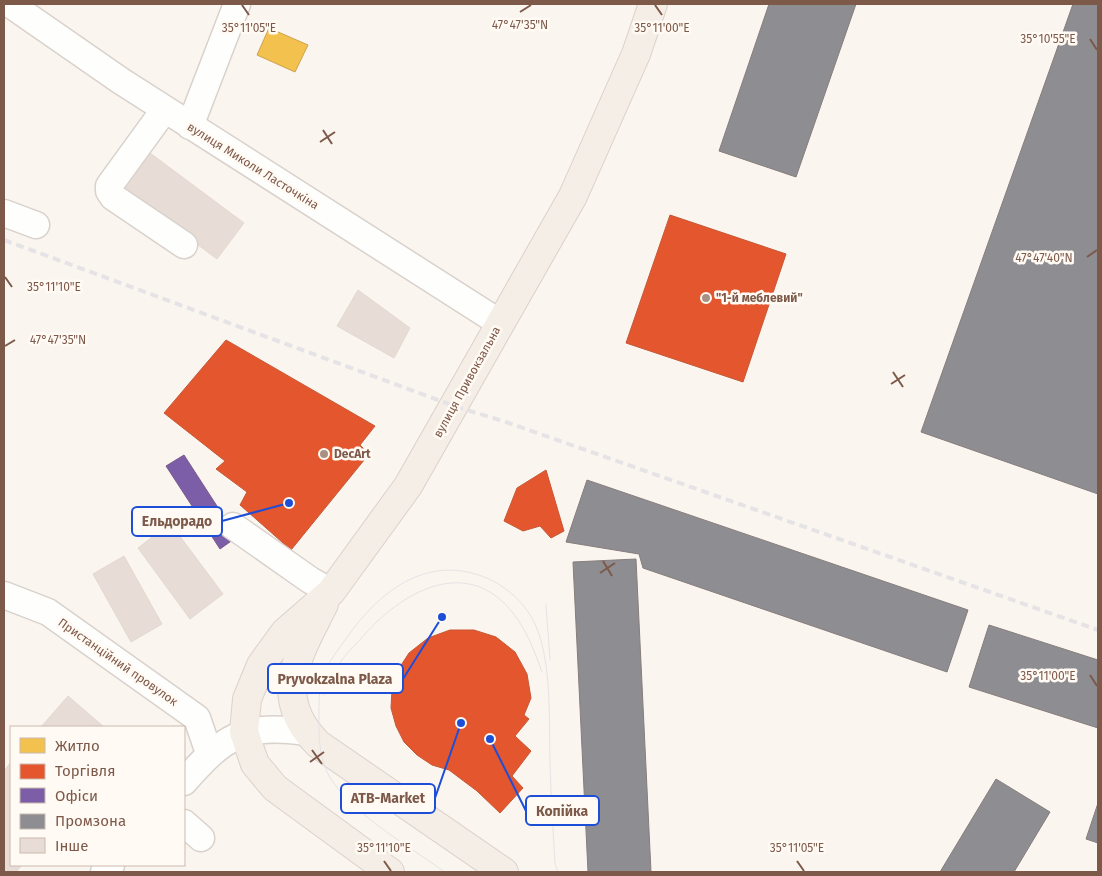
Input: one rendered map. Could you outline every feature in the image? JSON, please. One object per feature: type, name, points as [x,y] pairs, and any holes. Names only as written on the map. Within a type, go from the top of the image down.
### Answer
[{"type":"main road","name":"вулиця Привокзальна","points":[[244,732],[247,699],[261,665],[285,632],[331,592],[408,486],[573,196],[636,54],[653,4]]},
{"type":"main road","points":[[331,592],[296,662],[292,682],[292,701],[306,732],[318,744],[504,872]]},
{"type":"main road","points":[[244,732],[255,764],[274,788],[390,872]]},
{"type":"street","name":"вулиця Миколи Ласточкіна","points":[[10,4],[165,110],[500,323]]},
{"type":"street","points":[[190,126],[237,4]]},
{"type":"street","points":[[165,110],[109,186],[109,192],[184,245]]},
{"type":"street","points":[[4,213],[36,225]]},
{"type":"street","points":[[234,526],[331,592]]},
{"type":"street","name":"Пристанційний провулок","points":[[4,595],[48,612],[197,718],[209,753]]},
{"type":"street","points":[[185,781],[209,753],[244,732],[276,727],[306,732]]},
{"type":"building: Житло","points":[[269,28],[308,45],[295,72],[257,55]]},
{"type":"building: Торгівля","name":"\"1-й меблевий\"","points":[[670,215],[786,254],[743,382],[626,343]]},
{"type":"building: Торгівля","points":[[226,340],[375,426],[360,445],[369,454],[291,550],[240,505],[247,492],[216,469],[225,461],[164,413]]},
{"type":"building: Торгівля","points":[[546,470],[564,531],[551,538],[540,526],[523,531],[504,521],[517,488]]},
{"type":"building: Торгівля","points":[[450,630],[474,630],[496,637],[515,652],[527,674],[531,698],[524,715],[529,719],[515,736],[531,751],[512,776],[523,788],[500,813],[477,791],[449,770],[432,765],[417,755],[404,742],[396,726],[391,708],[392,690],[396,673],[409,653],[428,638]]},
{"type":"building: Офіси","points":[[184,455],[237,537],[220,549],[166,466]]},
{"type":"building: Промзона","points":[[769,4],[856,4],[796,177],[719,151]]},
{"type":"building: Промзона","points":[[1073,4],[1098,4],[1098,494],[921,432]]},
{"type":"building: Промзона","points":[[587,480],[968,610],[947,672],[643,568],[639,554],[566,542]]},
{"type":"building: Промзона","points":[[636,559],[651,872],[588,872],[573,562]]},
{"type":"building: Промзона","points":[[989,625],[1098,660],[1098,728],[969,687]]},
{"type":"building: Промзона","points":[[996,779],[1050,812],[1014,872],[940,872]]},
{"type":"building: Промзона","points":[[1098,803],[1098,843],[1086,839]]},
{"type":"building: Інше","points":[[146,150],[244,223],[217,259],[119,186]]},
{"type":"building: Інше","points":[[358,290],[410,328],[394,358],[337,326]]},
{"type":"building: Інше","points":[[170,523],[223,594],[190,619],[138,548]]},
{"type":"building: Інше","points":[[124,556],[162,624],[131,642],[93,574]]},
{"type":"building: Інше","points":[[68,696],[103,726],[42,726]]},
{"type":"building: Інше","points":[[10,763],[10,866],[21,866],[16,872],[4,872],[4,771]]},
{"type":"tram line","points":[[445,872],[368,818],[341,792],[327,772],[322,759],[319,737],[319,700],[323,677],[334,655],[356,625],[371,608],[405,582],[424,574],[444,570],[466,572],[496,583],[522,603],[535,624],[547,673],[555,864],[558,872]]},
{"type":"tram line","points":[[324,695],[343,658],[381,618],[399,603],[419,592],[440,585],[461,583],[481,587],[500,599],[522,626],[532,645],[542,672]]},
{"type":"tram line","points":[[546,605],[550,659]]},
{"type":"railway","points":[[4,240],[454,406],[506,422],[1098,630]]},
{"type":"place","name":"\"1-й меблевий\"","points":[[706,298]]},
{"type":"place","name":"DecArt","points":[[324,454]]},
{"type":"place","name":"Ельдорадо","points":[[289,503]]},
{"type":"place","name":"Pryvokzalna Plaza","points":[[442,617]]},
{"type":"place","name":"ATB-Market","points":[[461,723]]},
{"type":"place","name":"Копійка","points":[[490,739]]}]
